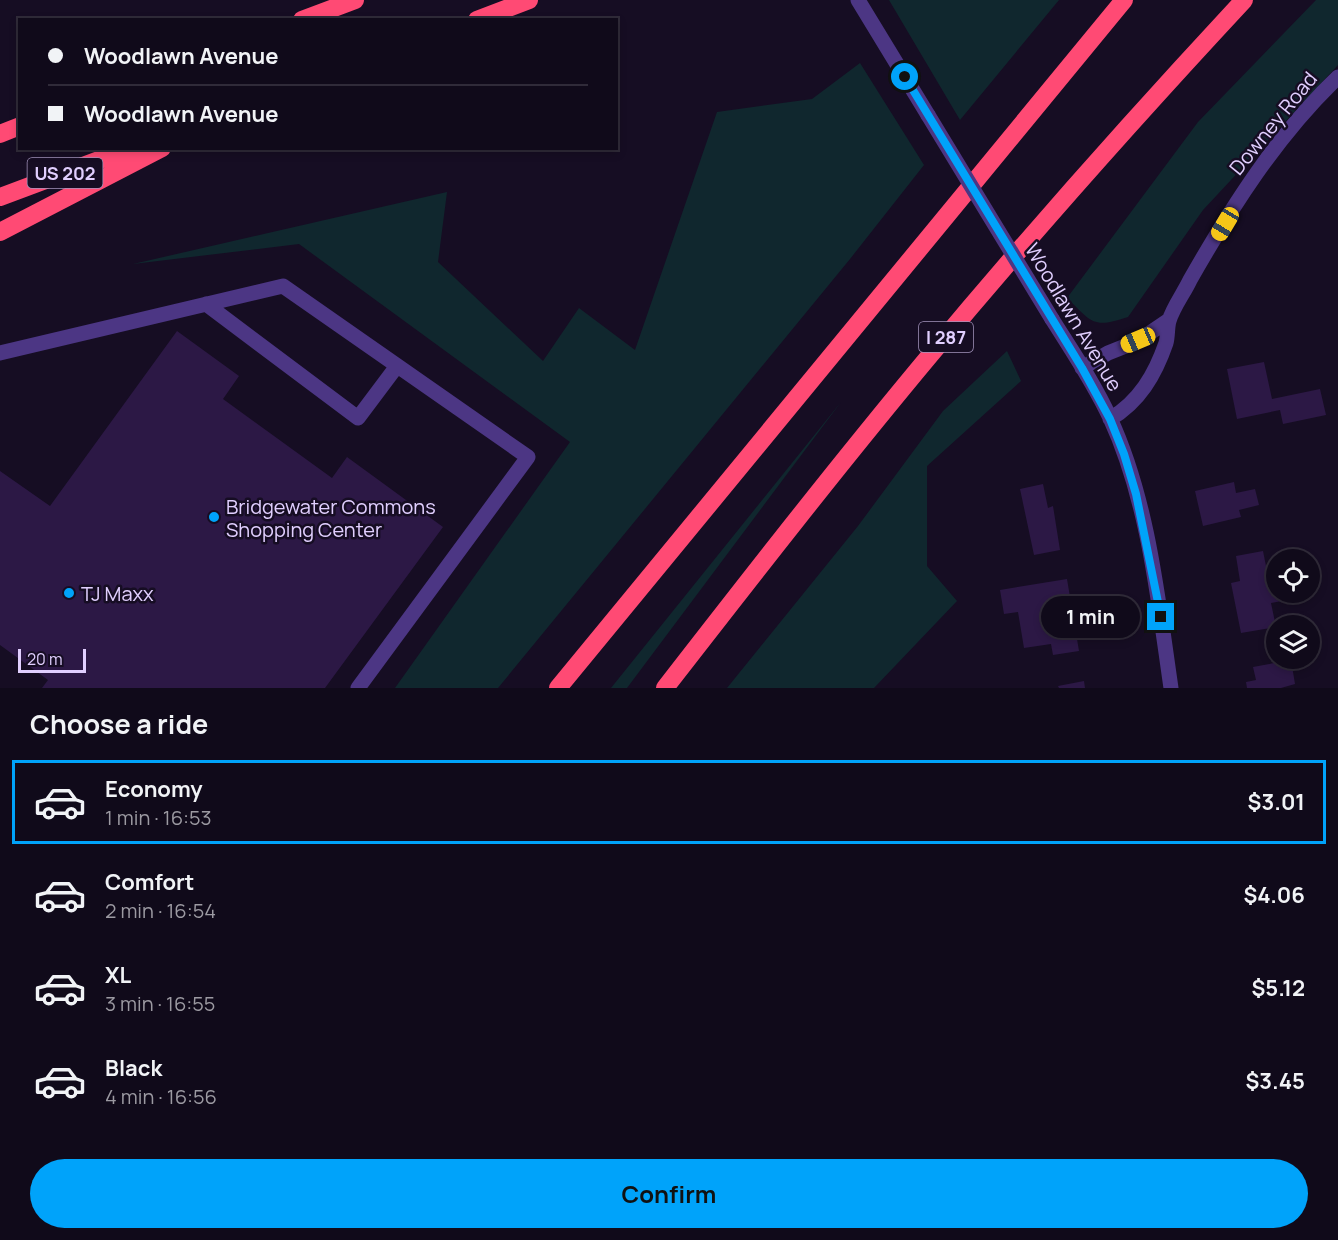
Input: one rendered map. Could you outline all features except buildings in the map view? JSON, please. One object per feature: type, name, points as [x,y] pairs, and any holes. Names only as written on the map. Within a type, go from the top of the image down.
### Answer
[{"type":"highway","points":[[307,18],[355,0]]},
{"type":"highway","points":[[482,18],[529,0]]},
{"type":"highway","points":[[558,688],[1124,0]]},
{"type":"highway","name":"I 287","points":[[665,688],[802,512],[931,354],[1063,200],[1244,0]]},
{"type":"highway","points":[[0,134],[18,127]]},
{"type":"highway","name":"US 202","points":[[0,197],[126,150]]},
{"type":"highway","points":[[0,232],[158,150]]},
{"type":"street","name":"Woodlawn Avenue","points":[[858,0],[1082,368],[1110,419],[1124,454],[1142,515],[1161,617],[1171,688]]},
{"type":"street","name":"Downey Road","points":[[1110,419],[1126,410],[1143,392],[1166,342],[1169,320],[1191,279],[1266,159],[1338,77]]},
{"type":"street","points":[[0,353],[283,286],[528,457],[358,688]]},
{"type":"street","points":[[206,304],[358,418],[398,366]]},
{"type":"street","name":"Downey Road","points":[[1082,368],[1138,340],[1169,320]]},
{"type":"shaded area","points":[[889,0],[1059,0],[960,120]]},
{"type":"shaded area","points":[[1316,0],[1338,0],[1338,65],[1203,210],[1128,317],[1099,323],[1088,318],[1067,298],[1198,122]]},
{"type":"shaded area","points":[[860,63],[924,165],[850,259],[498,688],[395,688],[570,442],[299,244],[133,264],[447,192],[438,262],[543,361],[579,308],[635,350],[717,112],[812,99]]},
{"type":"shaded area","points":[[1007,351],[1021,381],[927,466],[927,566],[957,601],[874,688],[727,688],[858,526],[943,411]]},
{"type":"shaded area","points":[[841,402],[627,688],[611,688]]},
{"type":"place","name":"Bridgewater Commons Shopping Center","points":[[214,517]]},
{"type":"place","name":"TJ Maxx","points":[[69,593]]},
{"type":"route","points":[[905,77],[1082,368],[1110,419],[1136,494],[1161,617]]}]
